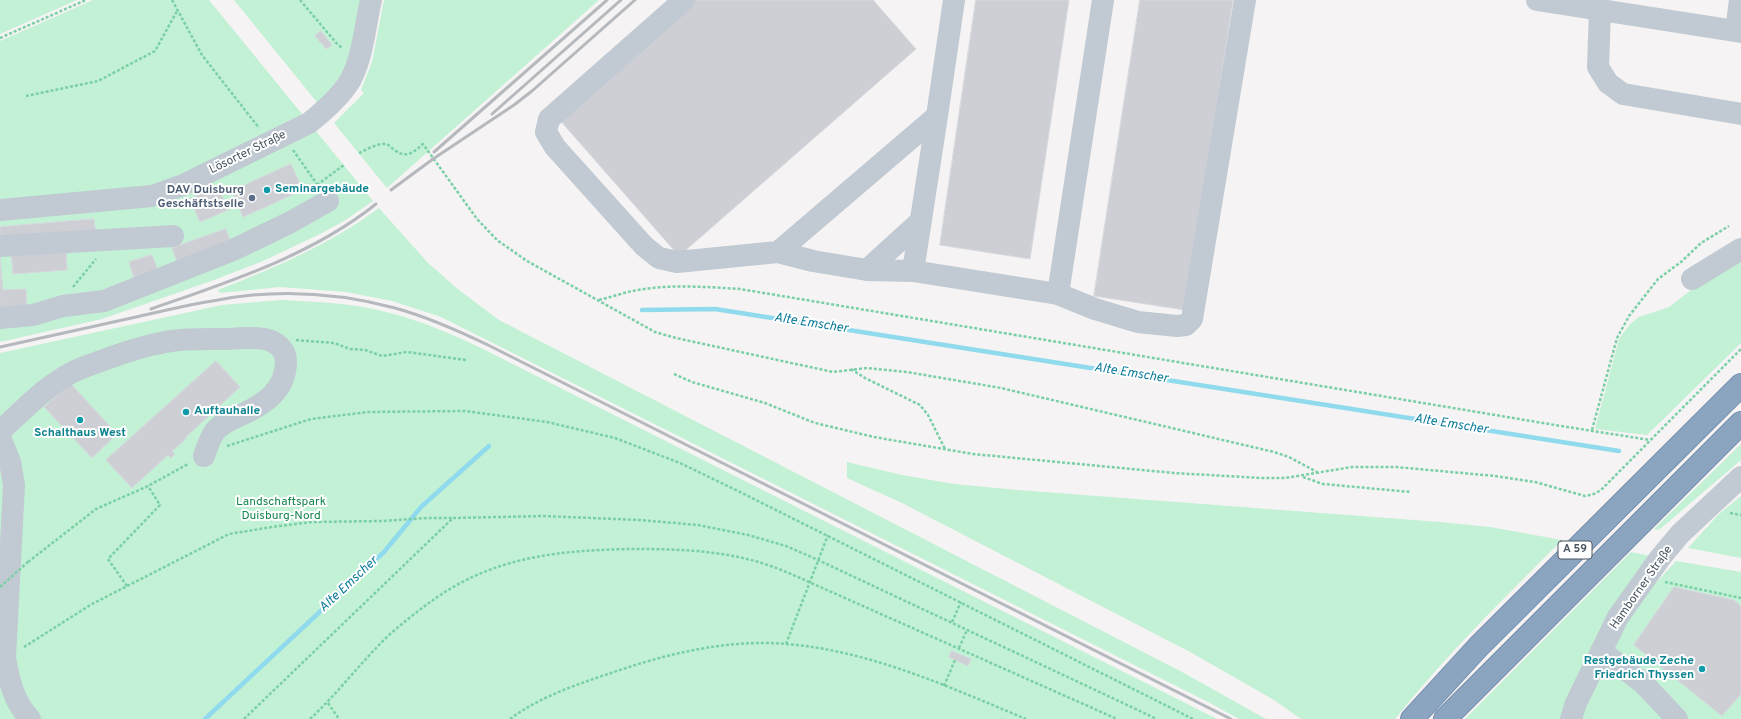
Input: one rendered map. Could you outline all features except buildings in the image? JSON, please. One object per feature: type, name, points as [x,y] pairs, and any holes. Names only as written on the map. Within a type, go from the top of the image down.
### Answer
[{"type":"highway","name":"A 59","points":[[1412,719],[1479,646],[1741,385]]},
{"type":"highway","name":"A 59","points":[[1445,719],[1741,423]]},
{"type":"street","name":"Lösorter Straße","points":[[0,210],[152,196],[183,185],[309,123],[324,111],[350,81],[359,56],[370,0]]},
{"type":"street","points":[[684,0],[550,119],[546,132],[555,147],[644,246],[659,258],[677,262],[778,252],[812,261],[867,270],[913,271],[1058,294],[1095,309],[1138,322],[1177,326],[1186,325],[1192,319],[1245,0]]},
{"type":"street","points":[[913,271],[954,0]]},
{"type":"street","points":[[1058,294],[1104,0]]},
{"type":"street","points":[[1537,0],[1739,31],[1740,0]]},
{"type":"street","points":[[1600,10],[1598,67],[1608,83],[1623,94],[1741,114]]},
{"type":"street","points":[[778,252],[937,116]]},
{"type":"street","points":[[0,318],[33,315],[63,306],[104,301],[233,250],[289,223],[322,193]]},
{"type":"street","points":[[867,270],[921,221]]},
{"type":"street","points":[[0,246],[173,236]]},
{"type":"street","points":[[1692,279],[1741,249]]},
{"type":"street","points":[[0,431],[37,398],[73,372],[128,351],[157,343],[188,340],[251,338],[265,339],[274,342],[280,346],[285,353],[286,361],[282,382],[270,399],[261,406],[233,418],[215,431],[210,439],[204,456]]},
{"type":"street","points":[[0,438],[10,462],[7,487],[4,658],[10,685],[18,702],[30,719]]},
{"type":"street","name":"Hamborner Straße","points":[[1571,719],[1576,703],[1618,617],[1660,558],[1680,534],[1741,477]]},
{"type":"street","points":[[1601,651],[1643,682],[1677,719]]},
{"type":"path","points":[[0,38],[86,0]]},
{"type":"path","points":[[172,0],[202,55],[249,116],[278,139],[322,193],[344,165]]},
{"type":"path","points":[[300,0],[338,45],[348,51]]},
{"type":"path","points":[[26,96],[98,80],[155,51],[177,11]]},
{"type":"path","points":[[359,153],[383,144],[388,145],[402,154],[410,154],[423,144],[477,219],[497,240],[527,261],[655,332],[833,372],[867,368],[907,372],[1001,388],[1274,452],[1289,457],[1317,472]]},
{"type":"path","points":[[1592,430],[1617,338],[1630,316],[1658,279],[1681,262],[1701,244],[1729,226]]},
{"type":"path","points":[[72,287],[112,239]]},
{"type":"path","points":[[599,300],[638,290],[653,288],[695,287],[740,289],[1514,419],[1651,440]]},
{"type":"path","points":[[274,342],[300,340],[334,343],[350,349],[365,350],[382,356],[407,352],[466,360]]},
{"type":"path","points":[[674,374],[692,382],[765,403],[815,422],[874,437],[945,450],[1029,460],[1174,473],[1261,478],[1285,478],[1352,467],[1396,467],[1440,470],[1535,482],[1585,496],[1602,490],[1741,349]]},
{"type":"path","points":[[851,369],[865,378],[920,405],[945,450]]},
{"type":"path","points":[[0,587],[28,562],[96,509],[148,486],[204,456],[245,439],[311,419],[368,412],[466,411],[547,422],[615,438],[680,463],[828,535],[1193,719]]},
{"type":"path","points":[[1301,476],[1323,484],[1411,492]]},
{"type":"path","points":[[127,586],[108,559],[160,505],[148,486]]},
{"type":"path","points":[[4,658],[92,604],[229,534],[272,526],[311,522],[382,521],[427,518],[543,516],[640,520],[698,525],[748,535],[786,546],[952,622],[1157,719]]},
{"type":"path","points":[[244,719],[453,518]]},
{"type":"path","points":[[786,644],[828,535]]},
{"type":"path","points":[[310,719],[328,702],[389,636],[412,616],[438,597],[463,582],[492,569],[536,556],[599,550],[696,551],[748,559],[769,565],[1117,719]]},
{"type":"path","points":[[1658,580],[1741,598]]},
{"type":"path","points":[[952,622],[961,602]]},
{"type":"path","points":[[959,648],[968,630]]},
{"type":"path","points":[[510,719],[540,700],[646,661],[717,646],[755,643],[786,644],[826,649],[863,657],[899,668],[1026,719]]},
{"type":"path","points":[[944,686],[955,660]]},
{"type":"path","points":[[328,702],[339,719]]},
{"type":"green space","points":[[0,0],[77,0],[0,34]]},
{"type":"green space","points":[[93,0],[209,0],[373,201],[344,221],[320,234],[263,261],[214,280],[102,319],[0,342],[0,41]]},
{"type":"green space","points":[[234,0],[364,0],[345,75],[320,106]]},
{"type":"green space","points":[[384,0],[599,0],[387,188],[334,123],[364,93],[361,90],[372,62]]},
{"type":"green space","points":[[379,208],[428,263],[459,290],[499,320],[1182,672],[1266,719],[1239,719],[1210,703],[441,317],[392,301],[346,292],[280,287],[220,293],[218,290],[281,264],[322,244],[361,221]]},
{"type":"green space","points":[[1741,256],[1741,343],[1647,435],[1595,429],[1619,339],[1630,324],[1639,317],[1669,307],[1721,267]]},
{"type":"green space","name":"Landschaftspark Duisburg-Nord","points":[[281,300],[363,307],[416,321],[465,340],[1217,719],[0,719],[0,353],[222,305]]},
{"type":"green space","points":[[1741,444],[1741,460],[1659,530],[1654,529]]},
{"type":"green space","points":[[847,462],[902,475],[954,484],[1440,522],[1490,527],[1562,540],[1497,605],[1434,672],[1395,719],[1301,719],[1274,700],[1192,653],[902,503],[847,478]]},
{"type":"green space","points":[[1741,496],[1741,558],[1688,548],[1719,514]]},
{"type":"green space","points":[[1631,552],[1651,556],[1561,719],[1465,719]]},
{"type":"green space","points":[[1676,561],[1741,572],[1741,719],[1578,719],[1633,608]]},
{"type":"waterway","name":"Alte Emscher","points":[[642,310],[715,309],[1619,451]]},
{"type":"waterway","name":"Alte Emscher","points":[[205,719],[384,552],[421,507],[489,446]]},
{"type":"railway","points":[[434,152],[607,0]]},
{"type":"railway","points":[[492,114],[621,0]]},
{"type":"railway","points":[[391,190],[433,159],[514,105],[532,91],[635,0]]},
{"type":"railway","points":[[151,309],[239,278],[297,253],[324,239],[376,204]]},
{"type":"railway","points":[[0,347],[187,306],[263,294],[307,294],[330,296],[395,308],[443,325],[490,346],[1231,719]]},
{"type":"place","name":"Seminargebäude","points":[[267,190]]},
{"type":"place","name":"DAV Duisburg Geschäftstselle","points":[[252,198]]},
{"type":"place","name":"Auftauhalle","points":[[186,412]]},
{"type":"place","name":"Schalthaus West","points":[[80,420]]},
{"type":"place","name":"Restgebäude Zeche Friedrich Thyssen","points":[[1702,669]]}]
